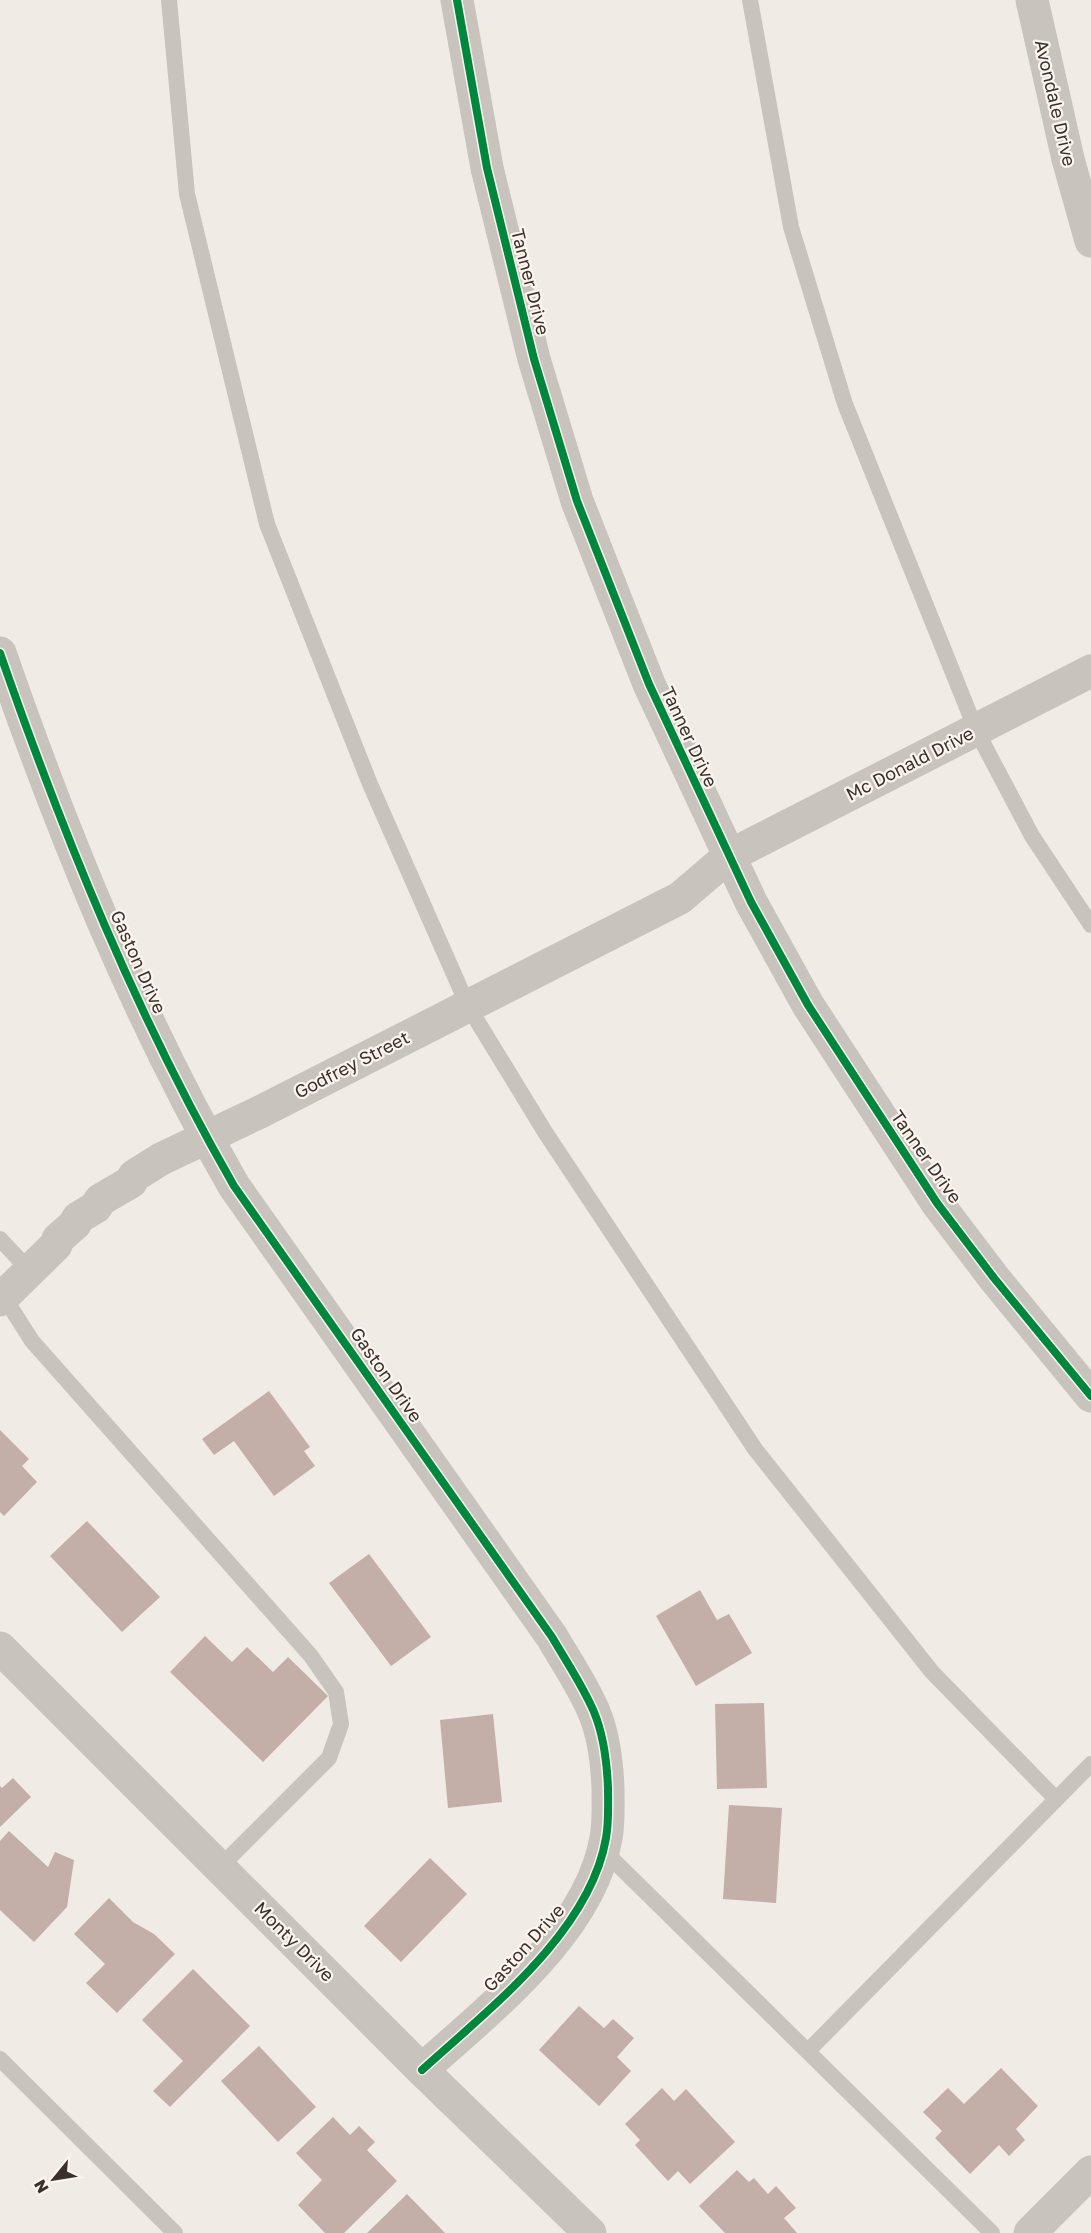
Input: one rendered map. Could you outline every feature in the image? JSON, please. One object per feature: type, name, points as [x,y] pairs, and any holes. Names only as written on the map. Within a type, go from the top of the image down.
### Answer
[{"type":"street","name":"Tanner Drive","points":[[457,0],[477,120],[534,359],[577,501],[649,684],[751,902],[808,1005],[910,1166],[994,1278],[1091,1396]]},
{"type":"street","name":"Avondale Drive","points":[[1032,0],[1065,147],[1091,241]]},
{"type":"street","name":"Gaston Drive","points":[[0,653],[55,807],[95,905],[172,1075],[234,1186],[552,1637],[576,1676],[594,1713],[603,1741],[609,1819],[603,1850],[580,1908],[514,1986],[422,2070]]},
{"type":"street","name":"Mc Donald Drive","points":[[729,856],[1091,672]]},
{"type":"street","name":"Godfrey Street","points":[[2,1299],[56,1245],[58,1239],[64,1235],[68,1227],[75,1224],[78,1218],[96,1207],[100,1200],[131,1182],[134,1176],[151,1165],[680,898],[729,856]]},
{"type":"street","name":"Monty Drive","points":[[0,1648],[422,2070],[590,2233]]},
{"type":"street","points":[[1030,2233],[1091,2172]]},
{"type":"lane","points":[[169,0],[187,195],[267,524],[370,784],[468,1006],[545,1132],[755,1449],[932,1672],[1056,1799]]},
{"type":"lane","points":[[750,0],[790,227],[845,404],[976,730],[1032,836],[1091,924]]},
{"type":"lane","points":[[0,1239],[30,1271]]},
{"type":"lane","points":[[2,1299],[32,1341],[311,1656],[336,1692],[341,1724],[329,1758],[219,1868]]},
{"type":"lane","points":[[808,2051],[1091,1764]]},
{"type":"lane","points":[[603,1850],[992,2233]]},
{"type":"lane","points":[[0,2059],[175,2233]]},
{"type":"building","points":[[269,1391],[310,1447],[304,1451],[315,1466],[274,1496],[234,1441],[214,1455],[202,1439]]},
{"type":"building","points":[[0,1430],[29,1459],[22,1466],[37,1482],[4,1516],[0,1512]]},
{"type":"building","points":[[87,1521],[160,1597],[122,1632],[50,1556]]},
{"type":"building","points":[[369,1554],[431,1637],[391,1666],[329,1583]]},
{"type":"building","points":[[700,1590],[717,1620],[729,1614],[752,1653],[696,1686],[656,1616]]},
{"type":"building","points":[[205,1636],[232,1662],[247,1647],[273,1672],[288,1657],[328,1696],[263,1762],[170,1672]]},
{"type":"building","points":[[764,1703],[767,1788],[717,1789],[715,1704]]},
{"type":"building","points":[[493,1714],[502,1802],[448,1808],[440,1720]]},
{"type":"building","points":[[13,1778],[31,1797],[0,1827],[0,1786],[2,1788]]},
{"type":"building","points":[[729,1805],[782,1808],[776,1903],[723,1899]]},
{"type":"building","points":[[9,1831],[48,1867],[55,1852],[74,1860],[67,1907],[34,1942],[0,1910],[0,1841]]},
{"type":"building","points":[[430,1858],[467,1894],[401,1962],[364,1926]]},
{"type":"building","points":[[109,1898],[133,1922],[154,1934],[175,1954],[117,2013],[86,1983],[105,1964],[74,1934]]},
{"type":"building","points":[[193,1969],[250,2026],[170,2107],[153,2091],[183,2061],[142,2020]]},
{"type":"building","points":[[579,2006],[604,2028],[613,2019],[634,2038],[617,2057],[631,2071],[599,2106],[539,2050]]},
{"type":"building","points":[[259,2046],[316,2107],[278,2142],[221,2081]]},
{"type":"building","points":[[1001,2068],[1038,2106],[1016,2129],[1025,2140],[1009,2156],[999,2145],[970,2174],[935,2138],[942,2131],[923,2112],[948,2088],[964,2104]]},
{"type":"building","points":[[662,2088],[674,2101],[686,2089],[735,2142],[690,2184],[678,2171],[668,2181],[635,2145],[640,2140],[625,2124]]},
{"type":"building","points":[[333,2117],[350,2135],[359,2126],[375,2142],[367,2150],[397,2181],[344,2233],[325,2233],[298,2205],[322,2180],[296,2153]]},
{"type":"building","points":[[737,2170],[749,2182],[754,2178],[768,2194],[776,2186],[796,2208],[784,2218],[797,2233],[725,2233],[699,2206]]},
{"type":"building","points":[[407,2194],[445,2233],[367,2233]]},
{"type":"cycle path","points":[[457,0],[487,168],[534,359],[577,501],[649,684],[751,902],[808,1005],[937,1203],[994,1278],[1091,1396]]},
{"type":"cycle path","points":[[0,653],[50,790],[134,992],[234,1186],[552,1637],[585,1693],[600,1730],[608,1779],[607,1832],[596,1872],[580,1905],[558,1937],[533,1966],[505,1995],[422,2070]]}]
